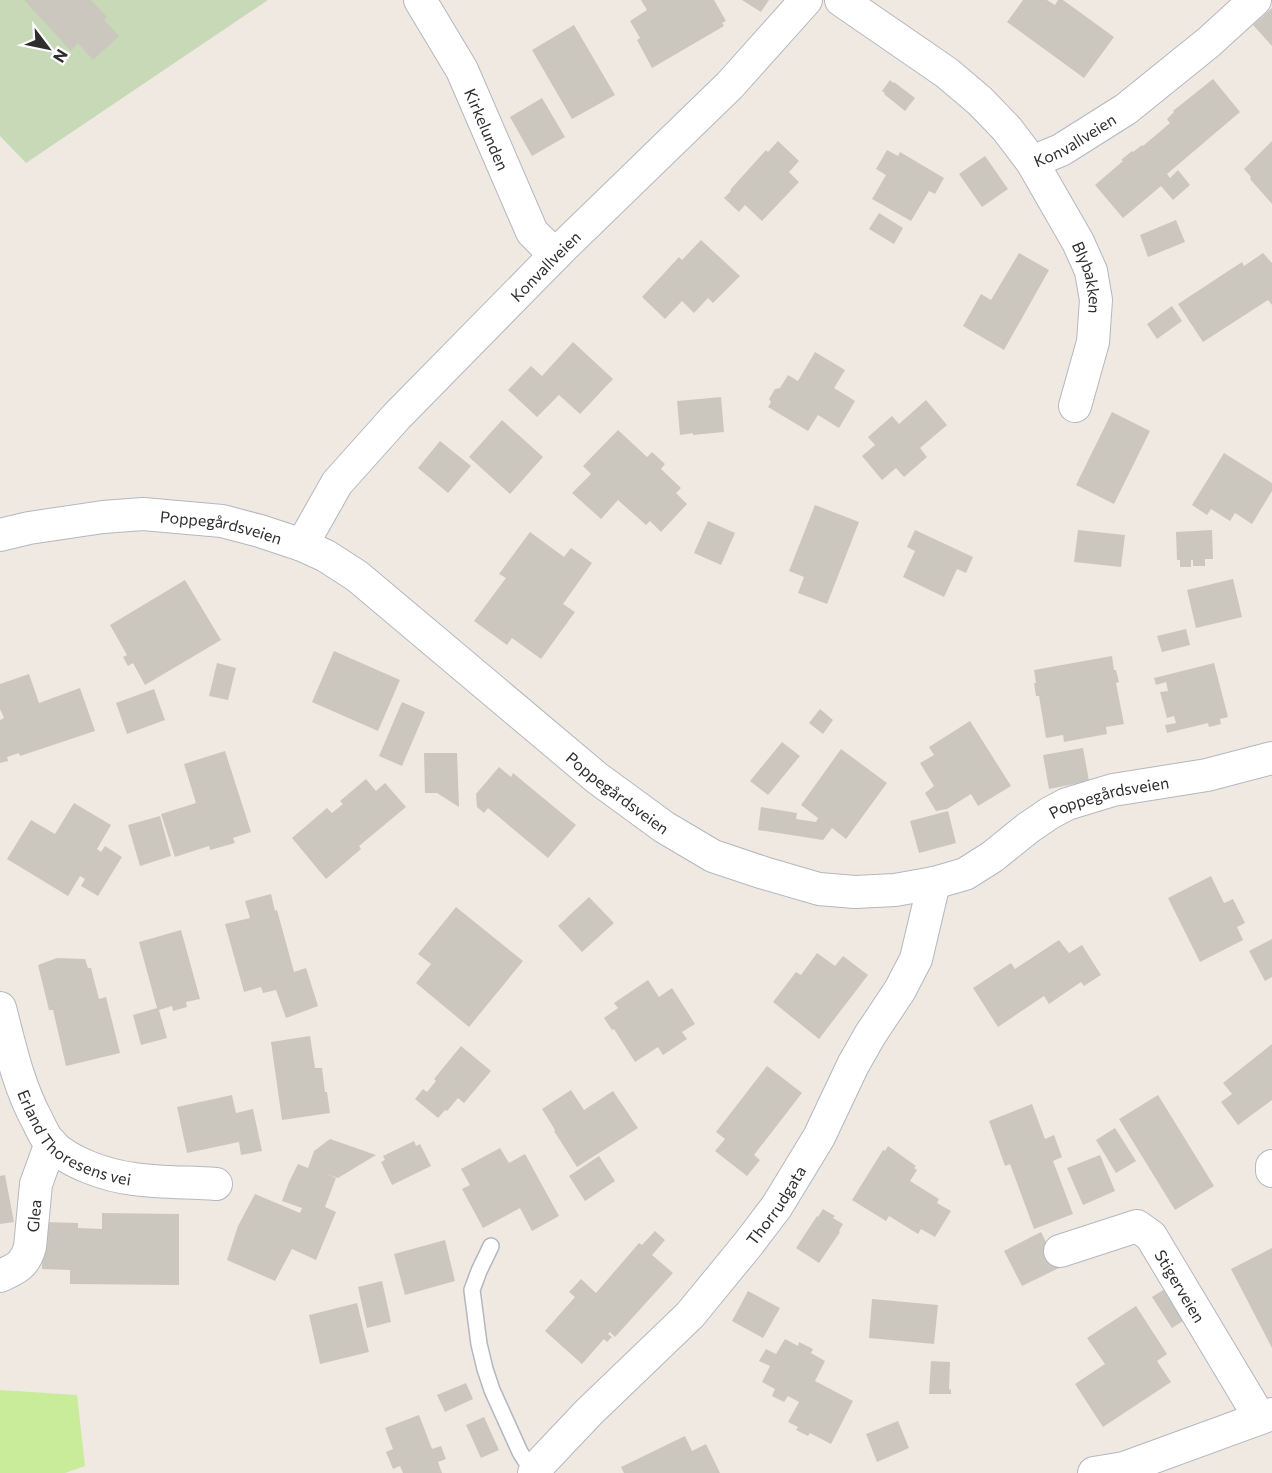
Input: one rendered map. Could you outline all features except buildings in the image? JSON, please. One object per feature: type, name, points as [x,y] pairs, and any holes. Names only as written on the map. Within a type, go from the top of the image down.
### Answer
[{"type":"street","name":"Kirkelunden","points":[[420,0],[462,70],[532,232],[555,255]]},
{"type":"street","name":"Konvallveien","points":[[302,545],[337,483],[397,416],[555,255],[730,85],[806,0]]},
{"type":"street","name":"Konvallveien","points":[[841,0],[947,73],[1007,129],[1032,162],[1061,150],[1126,109],[1209,42],[1254,0]]},
{"type":"street","name":"Blybakken","points":[[1032,162],[1078,242],[1091,271],[1096,300],[1093,342],[1075,406]]},
{"type":"street","name":"Poppegårdsveien","points":[[0,535],[29,528],[103,517],[143,514],[222,521],[302,545],[326,556],[357,576],[597,778],[664,827],[713,856],[819,889],[855,892],[895,890],[934,883],[965,874],[992,857],[1035,823],[1067,804],[1113,790],[1207,775],[1272,758]]},
{"type":"street","name":"Thorrudgata","points":[[535,1470],[589,1412],[690,1315],[777,1206],[819,1137],[853,1065],[900,990],[916,959],[934,883]]},
{"type":"street","name":"Erland Thoresens vei","points":[[0,1008],[17,1075],[29,1106],[51,1143],[68,1157],[88,1167],[133,1179],[216,1184]]},
{"type":"street","name":"Glea","points":[[0,1276],[17,1269],[28,1256],[36,1184],[51,1143]]},
{"type":"street","points":[[1272,1166],[1272,1171]]},
{"type":"street","name":"Stigerveien","points":[[1060,1251],[1137,1226],[1152,1236],[1266,1416],[1124,1468],[1094,1473]]},
{"type":"lane","points":[[491,1246],[472,1290],[479,1344],[492,1390],[520,1452],[535,1470]]},
{"type":"green space","points":[[0,0],[268,0],[26,163],[0,136]]},
{"type":"green space","points":[[0,1390],[77,1395],[85,1466],[65,1473],[0,1473]]}]
